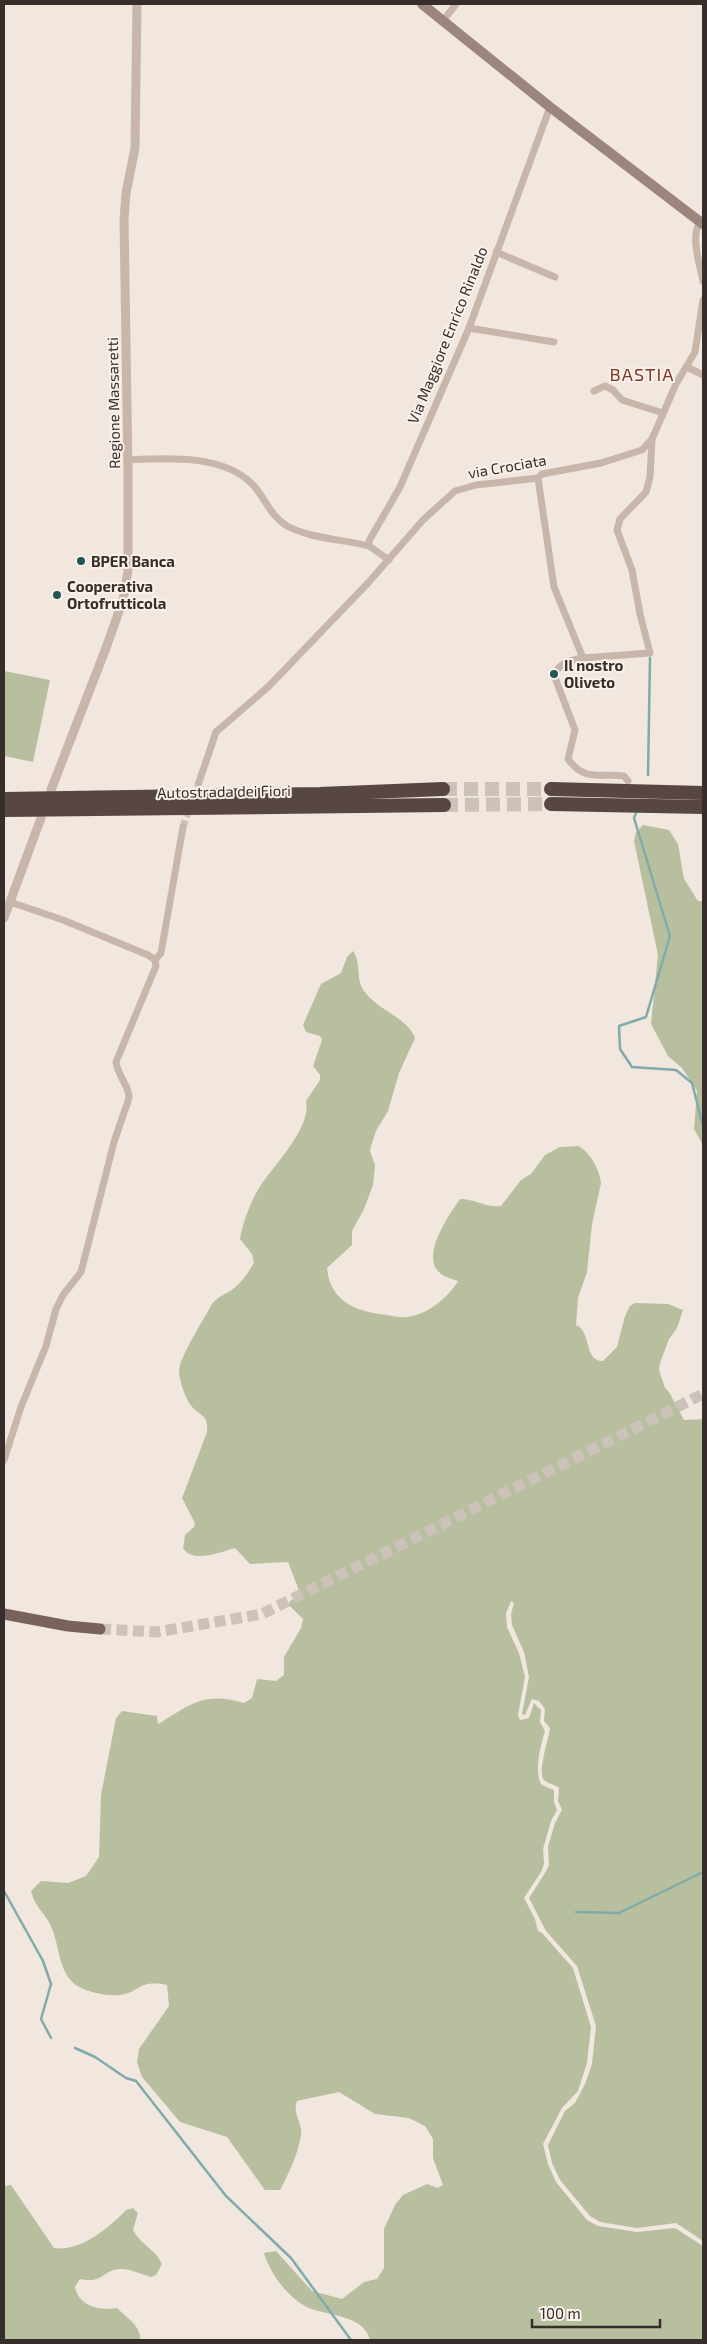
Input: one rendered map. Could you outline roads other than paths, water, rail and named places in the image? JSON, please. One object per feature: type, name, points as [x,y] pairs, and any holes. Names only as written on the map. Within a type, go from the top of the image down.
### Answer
[{"type":"highway","name":"Autostrada dei Fiori","points":[[4,799],[320,794],[443,789]]},
{"type":"highway","points":[[552,789],[703,793]]},
{"type":"highway","name":"Autostrada dei Fiori","points":[[4,810],[444,804]]},
{"type":"highway","points":[[551,804],[703,808]]},
{"type":"main road","points":[[422,4],[550,107],[701,223]]},
{"type":"main road","points":[[4,1614],[60,1625],[100,1629]]},
{"type":"street","name":"Regione Massaretti","points":[[51,790],[122,600],[128,571],[124,219],[126,193],[135,148],[137,4]]},
{"type":"street","points":[[443,20],[456,4]]},
{"type":"street","name":"Via Maggiore Enrico Rinaldo","points":[[369,546],[369,541],[400,487],[468,328],[550,107]]},
{"type":"street","points":[[701,223],[696,230],[696,240],[703,282]]},
{"type":"street","points":[[496,252],[555,277]]},
{"type":"street","points":[[628,781],[624,776],[584,774],[575,769],[568,759],[575,730],[554,675],[557,668],[570,660],[650,653],[640,614],[632,570],[617,530],[620,519],[646,492],[650,477],[652,438],[687,367],[700,349],[703,300]]},
{"type":"street","points":[[468,328],[554,342]]},
{"type":"street","points":[[687,367],[703,375]]},
{"type":"street","points":[[594,391],[605,386],[613,390],[622,400],[663,413]]},
{"type":"street","name":"via Crociata","points":[[199,782],[216,732],[270,686],[389,560],[423,520],[454,491],[476,485],[538,478],[542,474],[601,463],[642,450],[652,438]]},
{"type":"street","points":[[128,460],[204,461],[226,468],[251,483],[270,512],[288,526],[307,534],[369,546],[389,560]]},
{"type":"street","points":[[538,478],[554,587],[584,658]]},
{"type":"street","points":[[4,918],[41,818]]},
{"type":"street","points":[[154,960],[161,953],[183,827]]},
{"type":"street","points":[[4,1460],[21,1407],[46,1346],[56,1309],[63,1295],[82,1272],[114,1142],[129,1098],[129,1092],[117,1073],[116,1062],[156,966],[154,960],[148,955],[63,920],[10,902]]},
{"type":"waterway","points":[[648,775],[650,658]]},
{"type":"waterway","points":[[636,813],[634,818],[670,936],[646,1017],[619,1026],[620,1049],[632,1067],[676,1070],[692,1083],[703,1126]]},
{"type":"waterway","points":[[576,1912],[619,1913],[703,1872]]},
{"type":"waterway","points":[[4,1891],[43,1961],[51,1984],[41,2019],[51,2038]]},
{"type":"waterway","points":[[75,2048],[95,2057],[126,2078],[136,2081],[226,2196],[291,2258],[351,2340]]},
{"type":"tunnel","points":[[183,827],[199,782]]},
{"type":"tunnel","points":[[443,789],[551,789]]},
{"type":"tunnel","points":[[444,805],[551,804]]},
{"type":"tunnel","points":[[100,1629],[157,1632],[262,1614],[703,1394]]},
{"type":"place","name":"BPER Banca","points":[[81,561]]},
{"type":"place","name":"Cooperativa Ortofrutticola","points":[[57,595]]},
{"type":"place","name":"Il nostro Oliveto","points":[[554,674]]},
{"type":"district","name":"BASTIA","points":[[642,374]]}]
